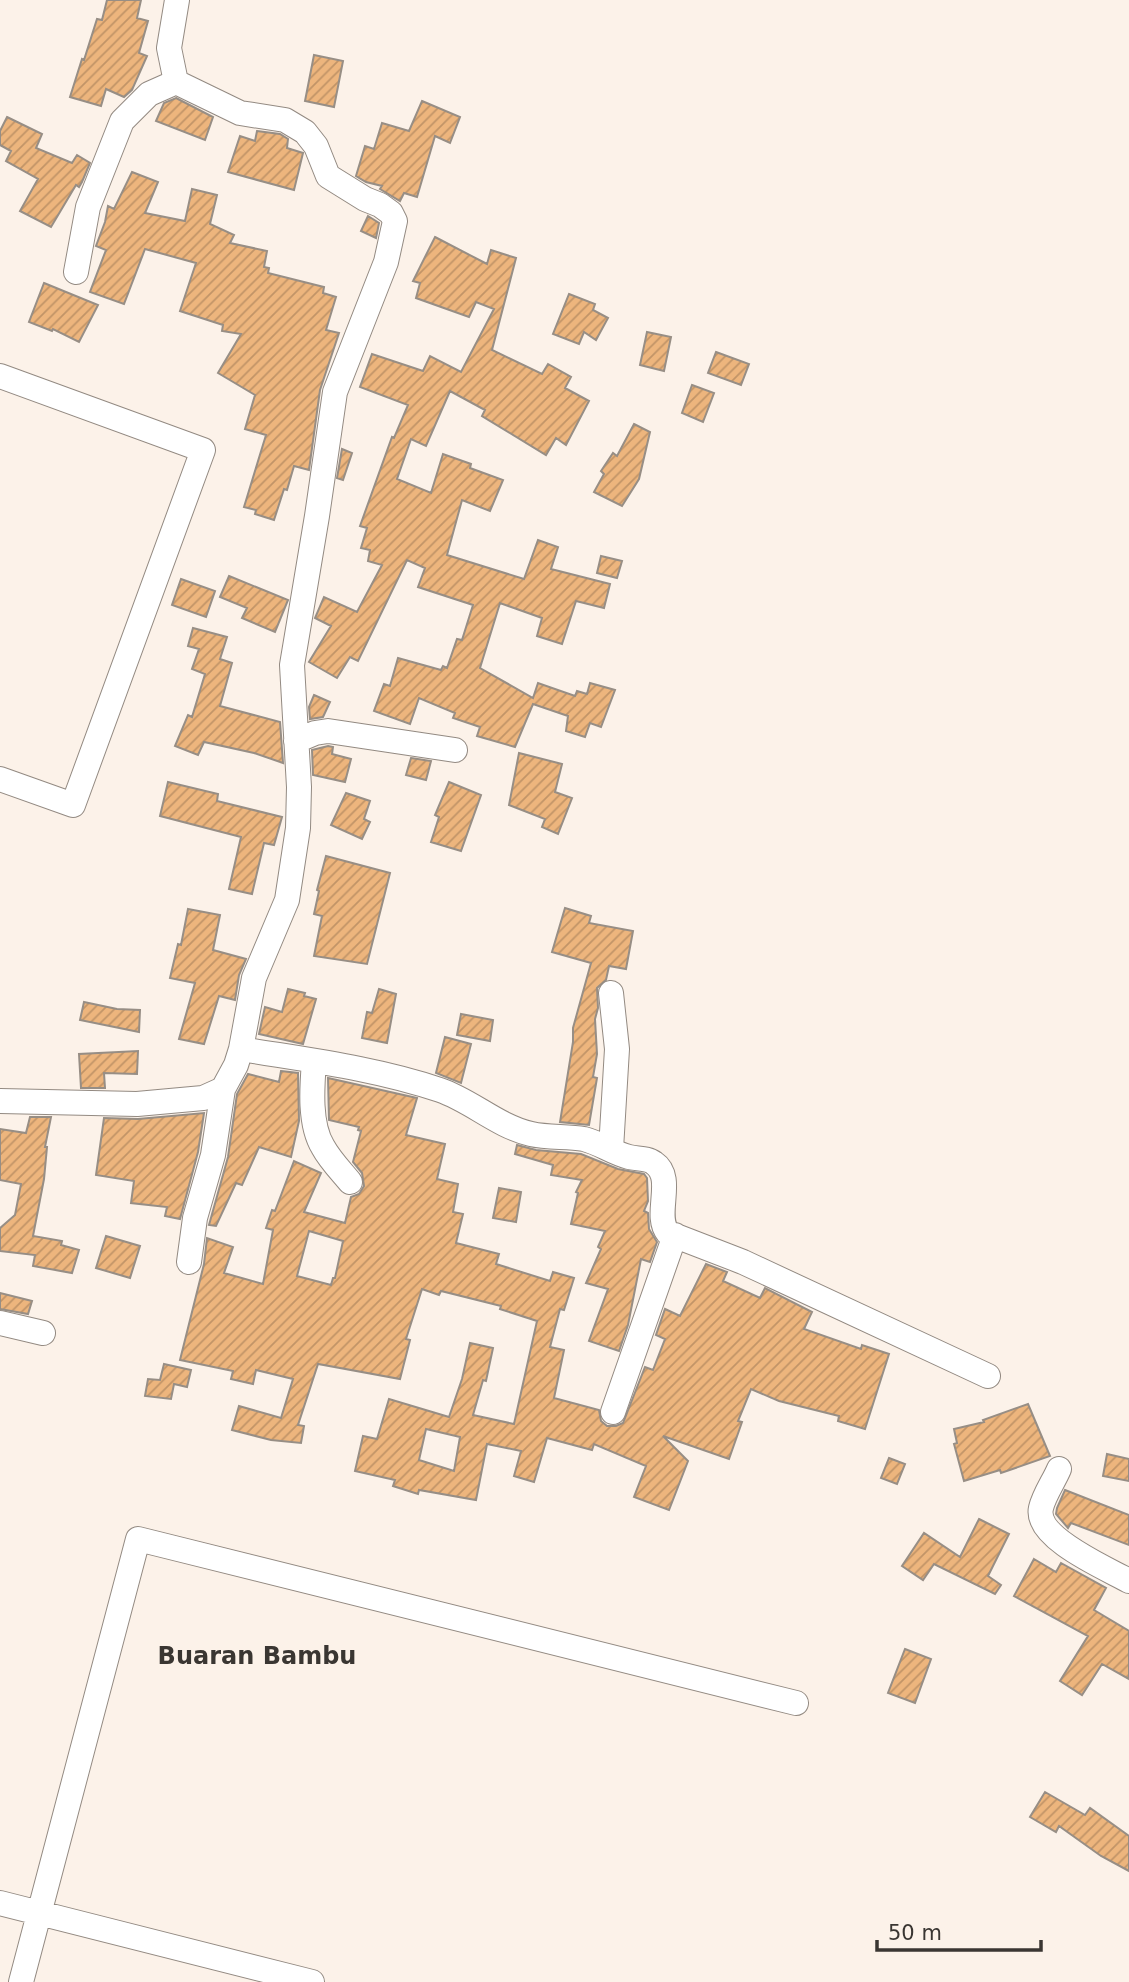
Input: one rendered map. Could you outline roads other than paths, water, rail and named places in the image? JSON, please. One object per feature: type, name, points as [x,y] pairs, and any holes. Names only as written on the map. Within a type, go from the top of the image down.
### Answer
[{"type":"street","points":[[176,82],[169,48],[177,0]]},
{"type":"street","points":[[76,272],[88,206],[122,121],[149,94],[176,82],[240,113],[285,120],[305,132],[316,146],[328,176],[380,205],[391,213],[395,221],[386,262],[335,392],[292,665],[299,787],[298,828],[287,900],[254,978],[241,1049],[223,1089],[214,1154],[195,1218],[189,1262]]},
{"type":"street","points":[[0,376],[203,450],[74,805],[0,779]]},
{"type":"street","points":[[296,741],[328,731],[455,750]]},
{"type":"street","points":[[611,993],[617,1049],[611,1149]]},
{"type":"street","points":[[241,1049],[345,1065],[440,1090],[504,1125],[533,1135],[558,1135],[587,1140],[627,1157],[653,1161],[660,1169],[664,1197],[663,1227],[668,1233],[744,1262],[988,1376]]},
{"type":"street","points":[[314,1060],[312,1082],[317,1132],[322,1146],[350,1182]]},
{"type":"street","points":[[0,1101],[137,1104],[203,1098],[223,1089]]},
{"type":"street","points":[[613,1412],[674,1235]]},
{"type":"street","points":[[0,1323],[43,1333]]},
{"type":"street","points":[[1059,1469],[1041,1508],[1041,1517],[1046,1528],[1059,1541],[1129,1581]]},
{"type":"street","points":[[21,1982],[138,1539],[796,1703]]},
{"type":"street","points":[[0,1903],[312,1982]]},
{"type":"district","name":"Buaran Bambu","points":[[257,1656]]}]
